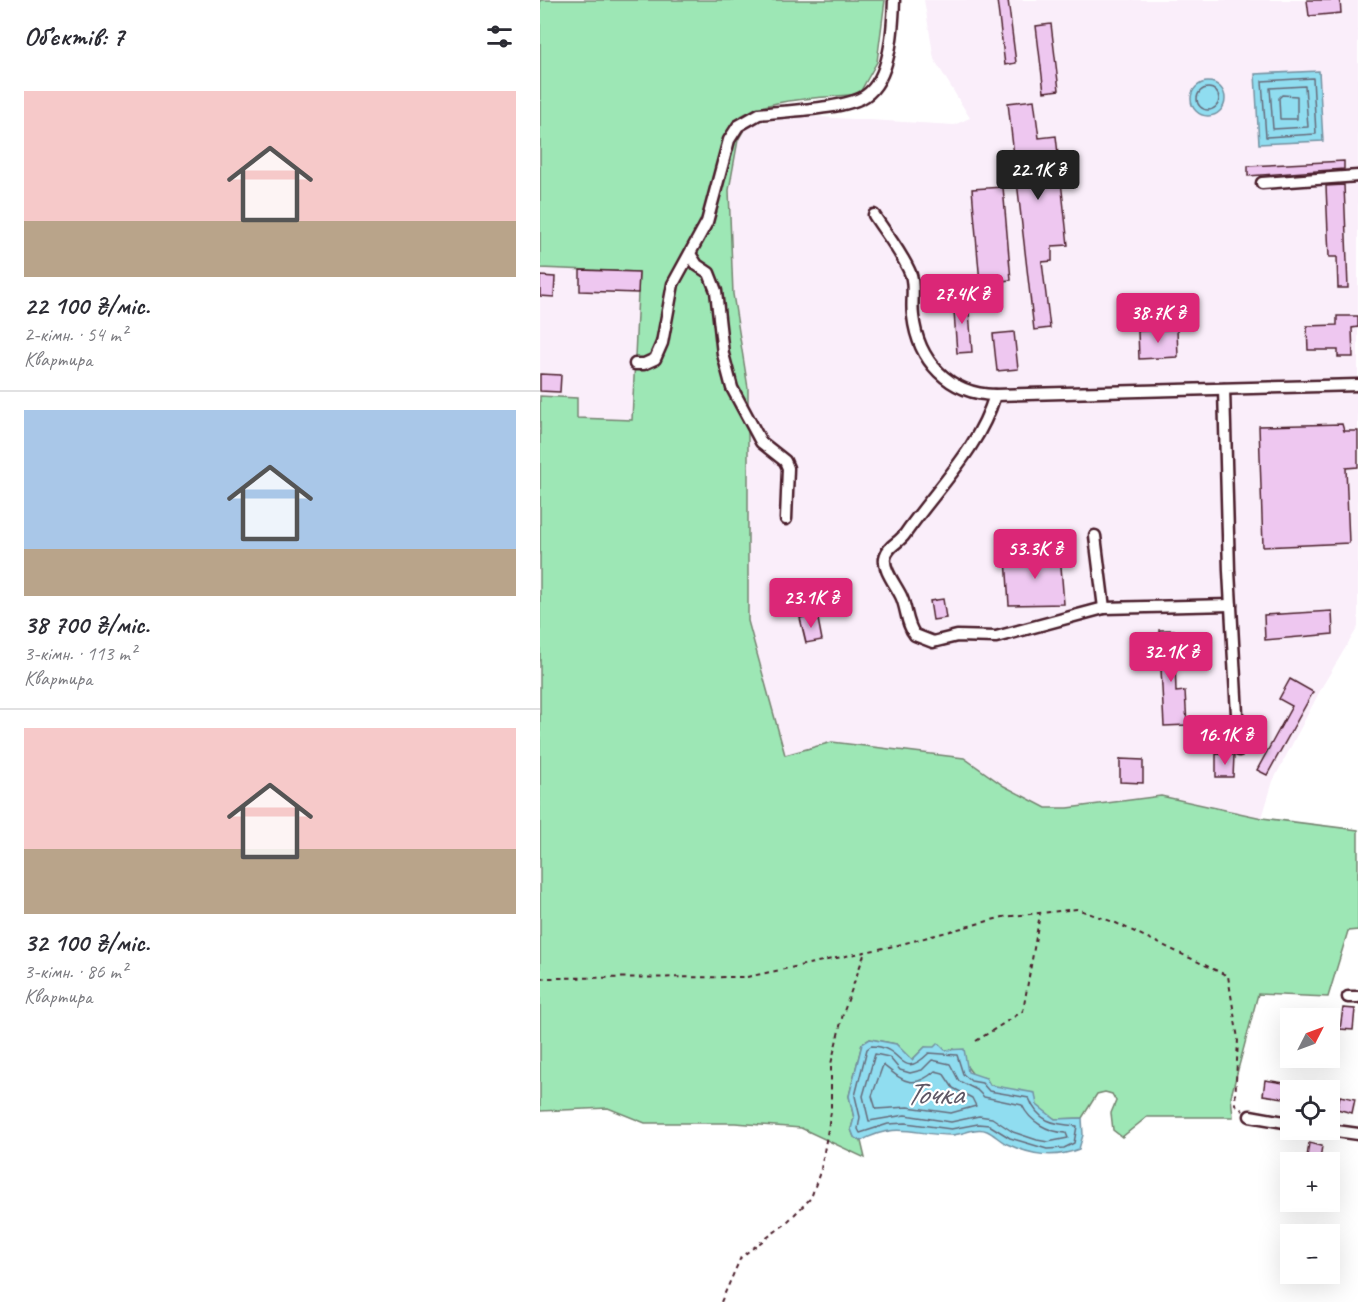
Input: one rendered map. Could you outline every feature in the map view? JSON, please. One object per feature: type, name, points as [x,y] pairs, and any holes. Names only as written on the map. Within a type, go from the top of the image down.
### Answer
[{"type":"street","points":[[635,364],[644,364],[655,358],[662,343],[672,284],[690,254],[714,204],[729,140],[733,132],[748,119],[759,114],[851,102],[865,96],[876,86],[883,71],[894,0]]},
{"type":"street","points":[[1262,183],[1358,176]]},
{"type":"street","points":[[874,215],[912,277],[915,332],[927,359],[946,378],[963,390],[995,395],[1358,385]]},
{"type":"street","points":[[690,254],[697,265],[709,273],[716,291],[723,354],[732,388],[761,442],[785,461],[788,468],[786,519]]},
{"type":"street","points":[[1224,389],[1231,605],[1239,750]]},
{"type":"street","points":[[995,395],[979,437],[903,537],[889,548],[886,555],[886,566],[903,599],[911,630],[919,638],[933,642],[957,636],[996,637],[1104,608],[1231,605]]},
{"type":"street","points":[[1095,536],[1104,608]]},
{"type":"street","points":[[1250,1116],[1280,1121]]},
{"type":"street","points":[[1340,1132],[1358,1134]]},
{"type":"path","points":[[540,978],[747,977],[866,952],[1003,918],[1077,909],[1116,923],[1228,976],[1238,1040],[1235,1104],[1250,1116]]},
{"type":"path","points":[[976,1041],[1023,1011],[1040,914]]},
{"type":"path","points":[[721,1302],[741,1257],[784,1225],[811,1198],[821,1169],[831,1112],[831,1064],[843,1014],[866,952]]},
{"type":"shaded area","points":[[924,0],[1358,0],[1358,627],[1323,685],[1273,781],[1262,818],[1162,796],[1068,808],[1046,808],[1004,786],[964,758],[832,742],[785,756],[748,621],[748,388],[733,294],[729,190],[738,140],[745,128],[759,123],[802,116],[954,125],[970,118],[934,59]]},
{"type":"shaded area","points":[[540,268],[639,272],[632,420],[576,418],[577,398],[540,396]]},
{"type":"green space","points":[[540,0],[885,0],[877,62],[859,94],[782,102],[753,110],[741,116],[745,128],[738,140],[729,190],[733,294],[748,388],[748,621],[785,755],[832,742],[964,758],[1004,786],[1046,808],[1068,808],[1161,796],[1262,818],[1358,830],[1358,930],[1348,931],[1328,997],[1258,994],[1231,1096],[1233,1117],[1147,1117],[1122,1137],[1113,1130],[1111,1113],[1116,1101],[1112,1094],[1105,1092],[1097,1094],[1082,1118],[1055,1119],[1009,1090],[990,1085],[986,1078],[974,1076],[954,1049],[925,1047],[912,1060],[908,1059],[896,1044],[870,1039],[862,1044],[849,1096],[854,1118],[851,1129],[854,1137],[861,1141],[865,1158],[801,1128],[735,1123],[645,1123],[608,1108],[540,1111],[540,396],[577,398],[577,418],[632,420],[639,272],[540,268]]},
{"type":"water","points":[[1319,71],[1323,141],[1259,144],[1255,74]]},
{"type":"water","points":[[1208,82],[1220,87],[1225,99],[1220,111],[1208,116],[1196,111],[1191,99],[1196,87]]},
{"type":"water","name":"Точка","points":[[870,1039],[896,1044],[912,1060],[925,1047],[934,1047],[938,1043],[945,1050],[964,1049],[968,1072],[986,1078],[990,1085],[1035,1093],[1037,1105],[1055,1119],[1082,1118],[1083,1135],[1079,1149],[1052,1155],[1034,1153],[1007,1144],[983,1130],[951,1135],[895,1130],[873,1135],[861,1141],[854,1137],[851,1129],[854,1118],[849,1096],[862,1044]]},
{"type":"building","points":[[997,0],[1008,0],[1016,63],[1005,65]]},
{"type":"building","points":[[1307,0],[1340,0],[1341,13],[1309,16]]},
{"type":"building","points":[[1051,24],[1059,90],[1044,92],[1036,26]]},
{"type":"building","points":[[1034,100],[1039,138],[1056,136],[1068,245],[1052,246],[1052,261],[1042,262],[1050,328],[1034,330],[1008,103]]},
{"type":"building","points":[[1344,161],[1344,169],[1248,176],[1248,166]]},
{"type":"building","points":[[1344,185],[1348,288],[1338,288],[1337,257],[1329,257],[1326,186]]},
{"type":"building","points":[[1003,187],[1011,280],[980,283],[972,189]]},
{"type":"building","points":[[580,270],[639,272],[638,293],[580,291]]},
{"type":"building","points":[[540,276],[555,277],[554,297],[540,296]]},
{"type":"building","points":[[968,297],[972,352],[957,353],[953,298]]},
{"type":"building","points":[[1337,316],[1358,316],[1358,327],[1352,328],[1353,357],[1338,357],[1338,350],[1308,350],[1307,326],[1337,325]]},
{"type":"building","points":[[1177,329],[1178,357],[1139,359],[1138,331]]},
{"type":"building","points":[[1014,332],[1018,369],[997,371],[993,334]]},
{"type":"building","points":[[540,374],[561,375],[560,392],[540,391]]},
{"type":"building","points":[[1342,424],[1344,431],[1358,431],[1358,467],[1346,468],[1349,543],[1263,547],[1259,426]]},
{"type":"building","points":[[1060,554],[1064,604],[1009,605],[1006,558]]},
{"type":"building","points":[[943,599],[946,618],[933,620],[930,601]]},
{"type":"building","points":[[1332,611],[1333,634],[1265,640],[1264,615]]},
{"type":"building","points":[[817,614],[822,640],[806,643],[800,618]]},
{"type":"building","points":[[1159,630],[1174,630],[1176,692],[1185,691],[1187,725],[1164,726]]},
{"type":"building","points":[[1290,679],[1313,692],[1267,775],[1257,770],[1292,706],[1279,699]]},
{"type":"building","points":[[1216,754],[1234,755],[1233,777],[1216,777]]},
{"type":"building","points":[[1120,759],[1143,760],[1143,783],[1120,782]]},
{"type":"building","points":[[1343,1008],[1355,1009],[1353,1030],[1340,1029]]},
{"type":"building","points":[[1265,1080],[1280,1082],[1280,1098],[1263,1095]]},
{"type":"building","points":[[1340,1096],[1355,1099],[1352,1113],[1340,1110]]},
{"type":"building","points":[[1309,1143],[1322,1146],[1321,1152],[1308,1152]]}]
